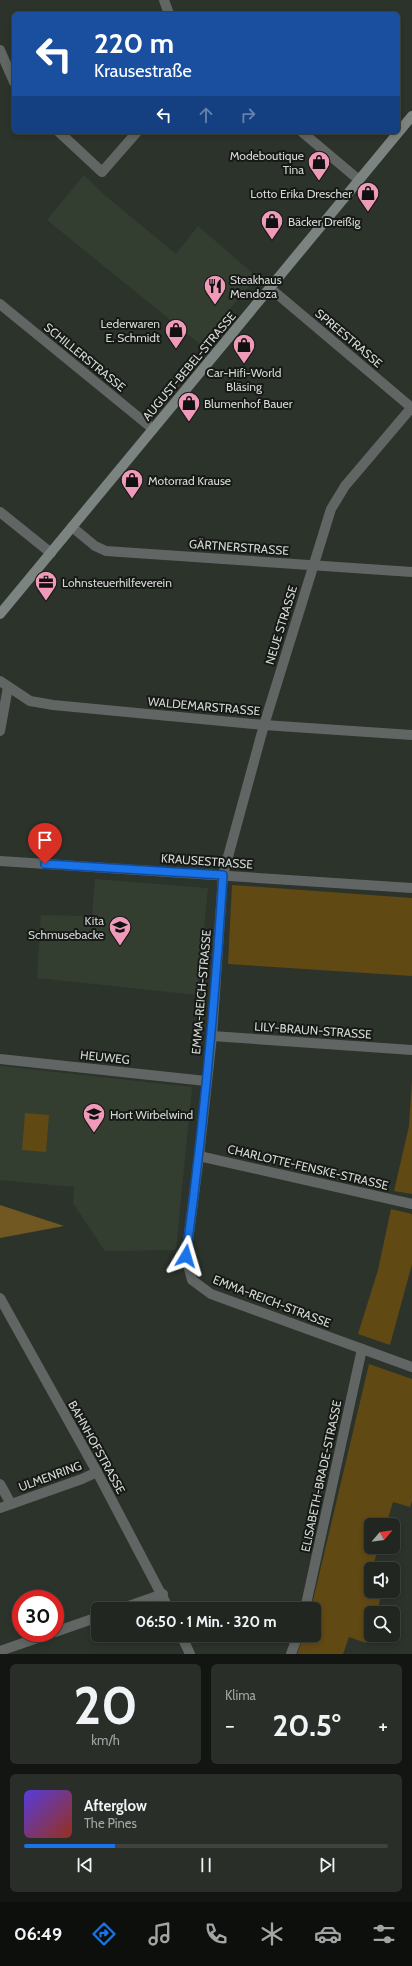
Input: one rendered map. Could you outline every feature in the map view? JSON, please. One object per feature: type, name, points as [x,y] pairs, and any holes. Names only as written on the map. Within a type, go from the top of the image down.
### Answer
[{"type":"main road","name":"AUGUST-BEBEL-STRASSE","points":[[400,130],[412,116]]},
{"type":"main road","name":"AUGUST-BEBEL-STRASSE","points":[[0,614],[397,134]]},
{"type":"street","points":[[164,0],[168,12]]},
{"type":"street","points":[[0,50],[12,77]]},
{"type":"street","points":[[61,134],[102,172],[135,134]]},
{"type":"street","points":[[304,134],[359,180]]},
{"type":"street","name":"SPREESTRASSE","points":[[270,288],[412,408]]},
{"type":"street","name":"SCHILLERSTRASSE","points":[[0,304],[153,429]]},
{"type":"street","name":"NEUE STRASSE","points":[[223,875],[264,725],[312,566],[331,509],[345,486],[412,408]]},
{"type":"street","points":[[0,512],[51,553]]},
{"type":"street","name":"GÄRTNERSTRASSE","points":[[72,527],[94,546],[106,551],[412,572]]},
{"type":"street","points":[[0,731],[4,684]]},
{"type":"street","name":"WALDEMARSTRASSE","points":[[4,684],[30,701],[39,704],[264,725],[412,735]]},
{"type":"street","name":"KRAUSESTRASSE","points":[[0,861],[412,888]]},
{"type":"street","name":"EMMA-REICH-STRASSE","points":[[223,875],[212,1036],[186,1256],[192,1280],[211,1294],[412,1367]]},
{"type":"street","name":"LILY-BRAUN-STRASSE","points":[[212,1036],[412,1050]]},
{"type":"street","name":"HEUWEG","points":[[0,1059],[206,1081]]},
{"type":"street","name":"CHARLOTTE-FENSKE-STRASSE","points":[[199,1156],[412,1204]]},
{"type":"street","name":"BAHNHOFSTRASSE","points":[[0,1298],[97,1472],[166,1602]]},
{"type":"street","name":"ELISABETH-BRADE-STRASSE","points":[[307,1602],[362,1349]]},
{"type":"street","name":"ULMENRING","points":[[0,1508],[82,1479],[97,1472]]},
{"type":"street","name":"ULMENRING","points":[[0,1484],[11,1504]]},
{"type":"street","points":[[140,1602],[162,1594]]},
{"type":"street","points":[[64,1629],[91,1619]]},
{"type":"street","points":[[0,1651],[26,1642]]},
{"type":"street","points":[[184,1642],[190,1654]]},
{"type":"street","points":[[291,1654],[295,1642]]},
{"type":"shaded area","points":[[84,175],[101,192],[176,254],[198,226],[257,277],[200,344],[47,220]]},
{"type":"shaded area","name":"Kita Schmusebacke","points":[[95,879],[208,888],[197,995],[37,978],[41,915],[92,916]]},
{"type":"shaded area","points":[[232,885],[412,898],[412,976],[228,964]]},
{"type":"shaded area","name":"Hort Wirbelwind","points":[[0,1066],[192,1087],[176,1250],[105,1251],[73,1203],[74,1187],[0,1180]]},
{"type":"shaded area","points":[[412,1079],[412,1194],[394,1191],[409,1126]]},
{"type":"shaded area","points":[[25,1113],[49,1115],[46,1152],[22,1150]]},
{"type":"shaded area","points":[[0,1205],[64,1226],[0,1238]]},
{"type":"shaded area","points":[[391,1209],[412,1214],[412,1264],[390,1345],[358,1334],[378,1270]]},
{"type":"shaded area","points":[[369,1364],[412,1379],[412,1501],[410,1507],[393,1502],[388,1518],[364,1518],[364,1554],[377,1554],[374,1562],[364,1562],[364,1598],[381,1598],[378,1606],[364,1606],[364,1642],[366,1643],[349,1637],[343,1654],[297,1654],[301,1642],[321,1642],[321,1602],[313,1602]]},
{"type":"place","name":"Modeboutique Tina","points":[[319,182]]},
{"type":"place","name":"Lotto Erika Drescher","points":[[368,212]]},
{"type":"place","name":"Bäcker Dreißig","points":[[272,240]]},
{"type":"place","name":"Steakhaus Mendoza","points":[[215,306]]},
{"type":"place","name":"Lederwaren E. Schmidt","points":[[176,350]]},
{"type":"place","name":"Car-Hifi-World Bläsing","points":[[244,364]]},
{"type":"place","name":"Blumenhof Bauer","points":[[189,422]]},
{"type":"place","name":"Motorrad Krause","points":[[132,500]]},
{"type":"place","name":"Lohnsteuerhilfeverein","points":[[46,602]]},
{"type":"place","name":"Kita Schmusebacke","points":[[120,946]]},
{"type":"place","name":"Hort Wirbelwind","points":[[94,1134]]},
{"type":"route","points":[[45,864],[223,875],[212,1036],[186,1256]]}]
